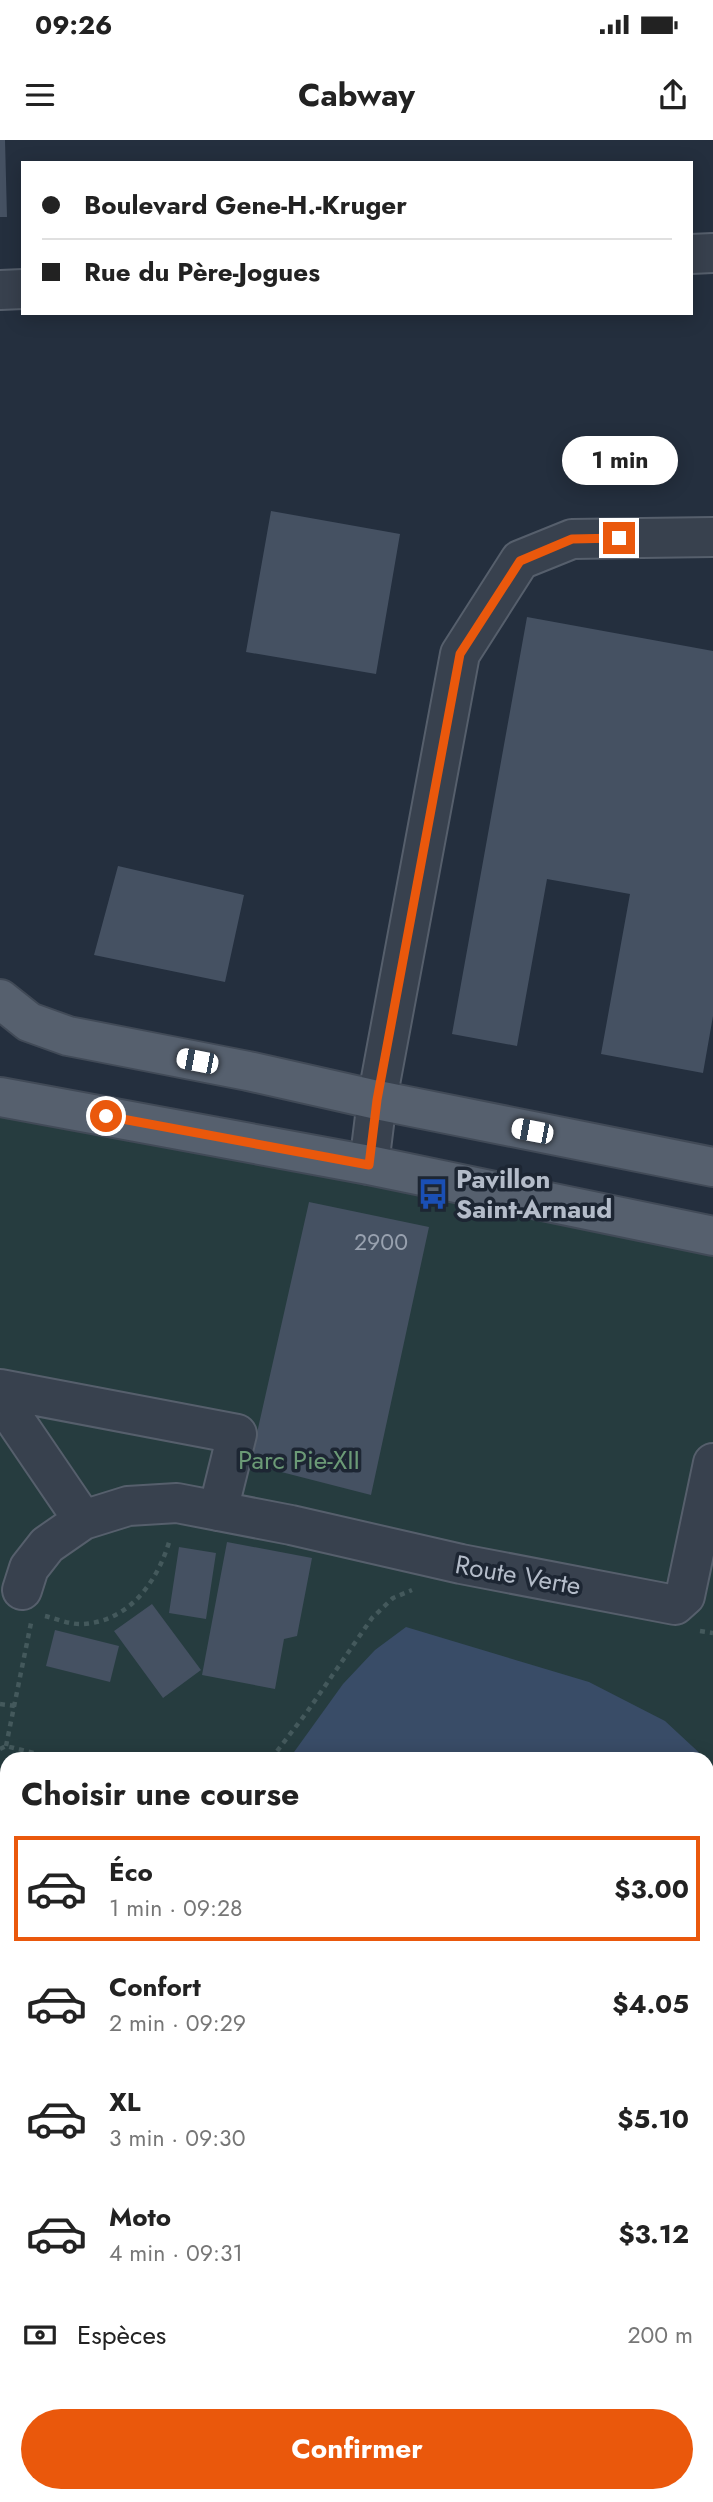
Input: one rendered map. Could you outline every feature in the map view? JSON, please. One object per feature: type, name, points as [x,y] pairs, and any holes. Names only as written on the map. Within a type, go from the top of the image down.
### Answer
[{"type":"main road","points":[[0,999],[29,1022],[68,1036],[713,1167]]},
{"type":"main road","points":[[0,1097],[369,1165],[713,1236]]},
{"type":"street","points":[[693,254],[713,253]]},
{"type":"street","points":[[0,290],[21,289]]},
{"type":"street","points":[[369,1165],[377,1100],[460,654],[520,561],[572,539],[713,537]]},
{"type":"street","points":[[0,1389],[237,1434],[218,1511]]},
{"type":"street","points":[[0,1398],[83,1520]]},
{"type":"street","points":[[22,1590],[29,1567],[47,1545],[83,1520],[128,1506],[177,1503],[291,1525],[461,1564],[675,1605],[685,1596],[713,1462]]},
{"type":"path","points":[[6,1746],[32,1614],[81,1624],[118,1616],[146,1591],[164,1560],[171,1537]]},
{"type":"path","name":"Route Verte","points":[[276,1752],[315,1702],[372,1618],[393,1598],[419,1588]]},
{"type":"path","points":[[700,1630],[713,1633]]},
{"type":"path","points":[[0,1704],[15,1706]]},
{"type":"path","points":[[0,1749],[6,1746],[30,1752]]},
{"type":"green space","name":"Parc Pie-XII","points":[[0,1117],[143,1132],[713,1221],[713,1752],[0,1752]]},
{"type":"water","points":[[406,1627],[589,1682],[665,1721],[698,1752],[294,1752],[343,1684],[375,1650]]},
{"type":"building","points":[[0,140],[5,140],[7,217],[0,217]]},
{"type":"building","points":[[271,511],[400,534],[376,674],[246,652]]},
{"type":"building","points":[[527,617],[713,651],[713,1016],[703,1073],[601,1054],[630,894],[547,879],[517,1046],[452,1034]]},
{"type":"building","points":[[118,866],[244,895],[225,982],[94,955]]},
{"type":"building","points":[[309,1202],[429,1227],[371,1495],[250,1464]]},
{"type":"building","points":[[227,1542],[312,1558],[297,1636],[284,1639],[275,1689],[202,1675]]},
{"type":"building","points":[[179,1547],[216,1553],[206,1619],[169,1613]]},
{"type":"building","points":[[152,1604],[201,1670],[163,1698],[114,1631]]},
{"type":"building","points":[[55,1630],[119,1646],[110,1682],[46,1666]]},
{"type":"place","name":"Pavillon Saint-Arnaud","points":[[433,1194]]},
{"type":"route","points":[[106,1116],[369,1165],[377,1100],[460,654],[520,561],[572,539],[619,538]]}]
